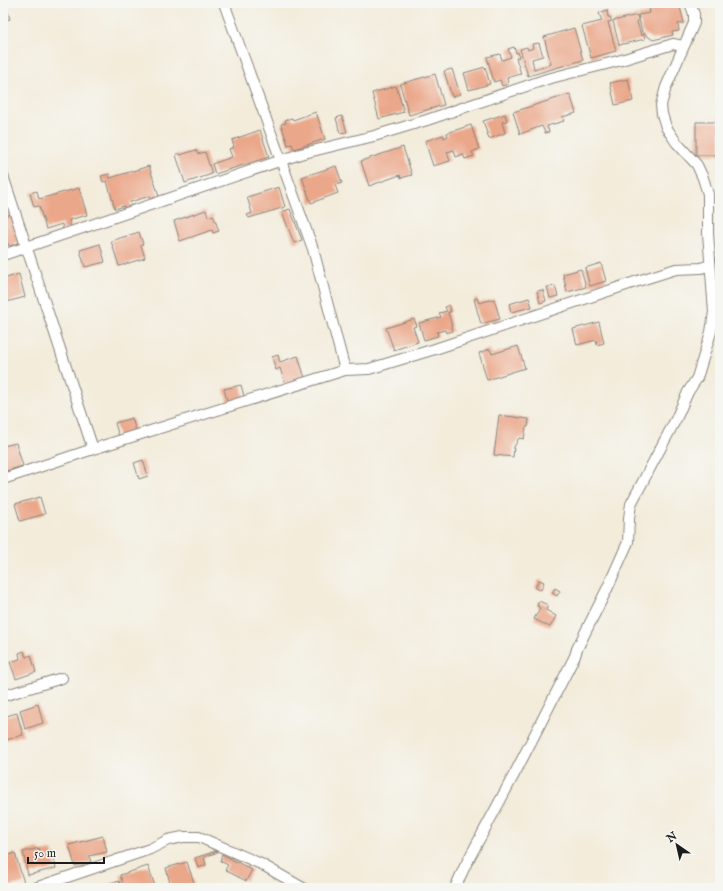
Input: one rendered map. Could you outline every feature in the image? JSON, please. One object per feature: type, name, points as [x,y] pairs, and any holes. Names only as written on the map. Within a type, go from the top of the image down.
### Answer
[{"type":"street","points":[[224,3],[313,249],[345,370]]},
{"type":"street","points":[[455,888],[465,866],[575,656],[608,586],[628,542],[631,504],[676,419],[688,392],[697,378],[711,332],[714,312],[710,265],[708,194],[697,165],[676,142],[666,127],[662,114],[663,96],[679,45],[694,23],[694,14],[690,3]]},
{"type":"street","points":[[3,255],[300,154],[374,136],[427,120],[547,78],[679,45]]},
{"type":"street","points":[[3,176],[93,449]]},
{"type":"street","points":[[3,479],[93,449],[345,370],[369,369],[435,349],[676,269],[700,268],[710,265]]},
{"type":"street","points":[[3,696],[62,678]]},
{"type":"street","points":[[35,888],[150,848],[168,840],[182,837],[199,837],[261,864],[303,888]]},
{"type":"building","points":[[3,3],[5,3],[10,19],[3,21]]},
{"type":"building","points":[[661,3],[679,3],[684,23],[678,24],[679,31],[672,32],[673,35],[653,40],[642,32],[638,15],[650,13],[649,6]]},
{"type":"building","points":[[607,10],[608,17],[610,17],[612,21],[608,22],[616,51],[591,58],[582,26],[602,21],[599,13]]},
{"type":"building","points":[[637,15],[637,22],[641,35],[644,35],[645,39],[619,45],[613,21]]},
{"type":"building","points":[[574,28],[583,60],[528,76],[520,49],[527,47],[528,50],[533,48],[532,44],[539,43],[543,56],[532,59],[534,69],[551,64],[544,37]]},
{"type":"building","points":[[514,47],[516,53],[518,52],[519,57],[516,58],[521,74],[507,78],[508,84],[502,86],[500,80],[494,82],[487,57],[500,54],[502,60],[511,57],[508,49]]},
{"type":"building","points":[[485,67],[490,84],[469,90],[464,73]]},
{"type":"building","points":[[452,69],[460,94],[452,97],[444,71]]},
{"type":"building","points":[[435,74],[444,105],[409,115],[400,84]]},
{"type":"building","points":[[628,79],[633,101],[615,105],[610,83]]},
{"type":"building","points":[[396,86],[404,112],[379,119],[372,93]]},
{"type":"building","points":[[570,94],[576,113],[562,117],[564,121],[547,126],[549,132],[545,133],[542,126],[520,134],[513,112]]},
{"type":"building","points":[[316,112],[325,139],[294,149],[292,144],[288,145],[281,124],[286,123],[285,120],[292,118],[293,120]]},
{"type":"building","points":[[505,114],[507,121],[502,122],[505,133],[489,139],[483,121]]},
{"type":"building","points":[[718,115],[720,115],[720,155],[696,155],[696,122],[719,122]]},
{"type":"building","points":[[342,116],[347,132],[340,133],[336,118]]},
{"type":"building","points":[[471,125],[479,149],[472,152],[474,156],[465,159],[463,154],[456,157],[454,150],[447,152],[450,161],[433,166],[425,141],[443,135],[444,138],[448,136],[447,133]]},
{"type":"building","points":[[260,130],[269,157],[215,174],[212,164],[232,157],[229,149],[234,147],[232,140]]},
{"type":"building","points":[[403,147],[412,175],[401,178],[400,175],[369,186],[361,161]]},
{"type":"building","points":[[196,150],[198,154],[205,152],[212,174],[185,183],[176,155],[179,153],[180,155]]},
{"type":"building","points":[[149,166],[160,199],[152,202],[150,196],[130,202],[132,209],[126,211],[124,206],[115,209],[107,181],[103,182],[101,176],[109,174],[110,178]]},
{"type":"building","points":[[336,166],[342,183],[335,185],[338,193],[311,203],[302,177]]},
{"type":"building","points":[[279,187],[285,207],[249,218],[247,215],[252,213],[247,197]]},
{"type":"building","points":[[79,188],[87,215],[69,220],[71,228],[63,230],[62,224],[46,229],[39,206],[34,207],[30,193],[37,191],[39,199]]},
{"type":"building","points":[[290,209],[302,240],[294,243],[282,212]]},
{"type":"building","points":[[206,210],[208,217],[213,215],[219,231],[213,233],[212,230],[180,241],[174,221]]},
{"type":"building","points":[[12,214],[21,242],[9,246],[8,243],[3,245],[3,216]]},
{"type":"building","points":[[139,232],[145,258],[119,266],[111,241]]},
{"type":"building","points":[[100,244],[105,262],[85,267],[80,250]]},
{"type":"building","points":[[601,263],[606,281],[590,286],[585,268]]},
{"type":"building","points":[[581,269],[586,287],[567,292],[563,274]]},
{"type":"building","points":[[19,274],[25,297],[3,303],[3,279]]},
{"type":"building","points":[[555,286],[558,296],[550,298],[547,287]]},
{"type":"building","points":[[543,290],[546,301],[540,303],[537,291]]},
{"type":"building","points":[[477,298],[479,303],[494,299],[500,319],[481,324],[474,299]]},
{"type":"building","points":[[529,298],[532,307],[511,312],[509,304]]},
{"type":"building","points":[[449,305],[451,312],[448,312],[453,331],[446,333],[445,330],[437,332],[438,336],[424,340],[419,323],[441,317],[439,313],[447,311],[445,307]]},
{"type":"building","points":[[414,319],[417,326],[413,327],[418,342],[394,350],[386,328]]},
{"type":"building","points":[[599,322],[604,343],[597,345],[596,340],[577,345],[573,329]]},
{"type":"building","points":[[518,346],[525,368],[487,380],[479,353],[490,349],[492,354]]},
{"type":"building","points":[[278,355],[280,362],[298,356],[305,378],[285,384],[280,368],[276,370],[272,357]]},
{"type":"building","points":[[241,385],[245,400],[228,405],[224,389]]},
{"type":"building","points":[[499,415],[529,419],[524,439],[519,438],[514,447],[513,457],[494,455]]},
{"type":"building","points":[[132,418],[136,431],[119,437],[115,423]]},
{"type":"building","points":[[16,443],[23,466],[3,472],[3,446]]},
{"type":"building","points":[[143,460],[148,476],[139,479],[134,463]]},
{"type":"building","points":[[40,497],[45,514],[20,521],[15,504]]},
{"type":"building","points":[[539,580],[544,582],[541,590],[535,588]]},
{"type":"building","points":[[555,588],[560,591],[557,596],[552,593]]},
{"type":"building","points":[[539,601],[548,605],[546,610],[556,616],[550,627],[534,619],[540,608],[537,606]]},
{"type":"building","points":[[24,651],[26,657],[31,655],[36,672],[16,679],[10,662],[20,659],[19,653]]},
{"type":"building","points":[[38,704],[43,723],[25,729],[20,710]]},
{"type":"building","points":[[17,713],[23,735],[3,741],[3,717]]},
{"type":"building","points":[[103,836],[107,852],[89,856],[91,862],[75,866],[69,845]]},
{"type":"building","points":[[39,848],[40,852],[52,850],[56,868],[28,875],[23,852]]},
{"type":"building","points":[[216,851],[218,852],[204,857],[206,865],[198,868],[195,858]]},
{"type":"building","points":[[15,853],[24,883],[3,888],[3,857]]},
{"type":"building","points":[[222,854],[252,870],[246,881],[225,870],[228,865],[220,861]]},
{"type":"building","points":[[187,862],[194,883],[175,888],[168,888],[167,884],[170,883],[166,868]]},
{"type":"building","points":[[148,866],[155,886],[149,888],[124,888],[120,875]]},
{"type":"building","points":[[119,881],[121,888],[95,888]]}]
